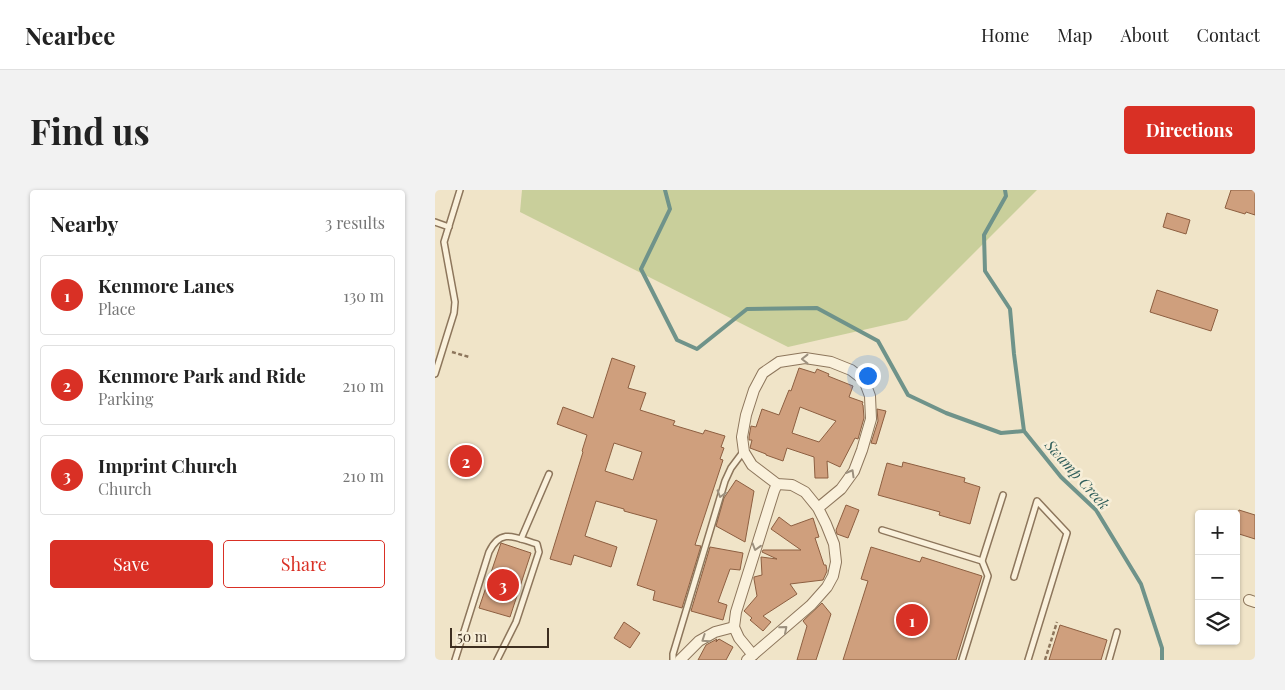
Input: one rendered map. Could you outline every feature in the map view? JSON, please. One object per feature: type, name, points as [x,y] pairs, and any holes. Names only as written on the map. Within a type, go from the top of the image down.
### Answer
[{"type":"street","points":[[777,484],[736,612],[734,627],[750,657],[811,605],[827,587],[833,576],[836,562],[834,544],[818,508],[805,492],[792,485],[777,484],[752,465],[744,452],[742,437],[746,415],[754,390],[763,373],[779,362],[805,358],[831,362],[851,370],[864,380],[870,396],[871,419],[854,471],[841,489],[818,508]]},
{"type":"street","points":[[680,660],[699,642],[715,632],[734,627]]},
{"type":"lane","points":[[435,374],[454,313],[455,302],[444,242],[460,190]]},
{"type":"lane","points":[[435,222],[449,227]]},
{"type":"lane","points":[[673,660],[684,614],[725,481],[731,468],[744,452]]},
{"type":"lane","points":[[521,539],[549,474]]},
{"type":"lane","points":[[962,660],[987,576],[982,561],[1003,495]]},
{"type":"lane","points":[[1015,577],[1037,500],[1067,533],[1028,660]]},
{"type":"lane","points":[[882,530],[982,561]]},
{"type":"lane","points":[[455,660],[489,552],[493,544],[500,538],[508,535],[537,544],[539,552],[516,622],[497,660]]},
{"type":"lane","points":[[1109,660],[1117,632]]},
{"type":"path","points":[[449,352],[469,357]]},
{"type":"path","points":[[1045,660],[1057,622]]},
{"type":"green space","points":[[522,190],[1037,190],[907,320],[788,347],[520,212]]},
{"type":"building","points":[[1231,190],[1255,190],[1255,215],[1225,208]]},
{"type":"building","points":[[1167,213],[1190,220],[1186,234],[1163,227]]},
{"type":"building","points":[[1157,290],[1218,310],[1211,331],[1150,312]]},
{"type":"building","points":[[612,358],[635,366],[628,388],[646,393],[640,410],[675,421],[673,425],[703,434],[705,430],[725,436],[721,447],[724,448],[720,459],[723,460],[695,545],[701,546],[682,608],[653,600],[655,591],[637,585],[657,520],[596,501],[585,536],[617,547],[611,567],[574,555],[571,565],[550,559],[587,435],[557,424],[563,407],[593,418]],"holes":[[[614,443],[642,452],[633,480],[605,471]]]},
{"type":"building","points":[[799,368],[815,373],[817,369],[829,374],[828,376],[853,386],[849,397],[863,402],[864,418],[858,439],[855,438],[840,467],[827,461],[828,478],[815,478],[814,457],[787,448],[783,461],[750,448],[752,440],[749,440],[751,426],[756,427],[762,409],[779,415],[789,390],[791,391]],"holes":[[[800,407],[836,421],[819,442],[792,433]]]},
{"type":"building","points":[[877,409],[886,411],[876,444],[871,443],[878,421]]},
{"type":"building","points":[[903,462],[965,478],[964,482],[980,487],[970,524],[939,515],[940,512],[878,495],[887,463],[902,467]]},
{"type":"building","points":[[736,480],[754,491],[745,542],[716,526],[724,498]]},
{"type":"building","points":[[846,505],[859,510],[848,538],[837,534],[836,530]]},
{"type":"building","points":[[1240,510],[1255,515],[1255,539],[1240,534]]},
{"type":"building","points":[[779,517],[791,526],[813,518],[819,537],[815,538],[827,571],[823,580],[790,584],[797,594],[763,616],[771,622],[763,631],[750,620],[752,618],[744,611],[757,596],[754,577],[762,575],[761,557],[777,559],[762,552],[763,550],[801,550],[771,529]]},
{"type":"building","points":[[501,543],[531,553],[510,617],[479,608]]},
{"type":"building","points":[[710,547],[743,553],[740,570],[730,569],[718,602],[727,605],[723,620],[691,611]]},
{"type":"building","points":[[871,547],[920,562],[922,557],[982,576],[956,660],[843,660],[868,581],[861,579]]},
{"type":"building","points":[[822,603],[831,614],[816,660],[797,660],[807,626],[803,621]]},
{"type":"building","points":[[624,622],[640,633],[630,648],[614,638]]},
{"type":"building","points":[[1060,625],[1107,640],[1101,660],[1049,660]]},
{"type":"building","points":[[717,639],[716,642],[719,639],[733,647],[726,660],[698,660],[706,645]]},
{"type":"waterway","points":[[665,190],[670,209],[641,269],[677,340],[697,349],[747,309],[817,308],[878,341],[908,395],[946,413],[1001,433],[1024,431]]},
{"type":"waterway","name":"Swamp Creek","points":[[1005,190],[1006,196],[984,235],[985,271],[1010,309],[1024,431],[1061,477],[1096,510],[1141,584],[1162,648],[1162,660]]},
{"type":"place","name":"Kenmore Park and Ride","points":[[466,461]]},
{"type":"place","name":"Imprint Church","points":[[503,585]]},
{"type":"place","name":"Kenmore Lanes","points":[[912,620]]}]
